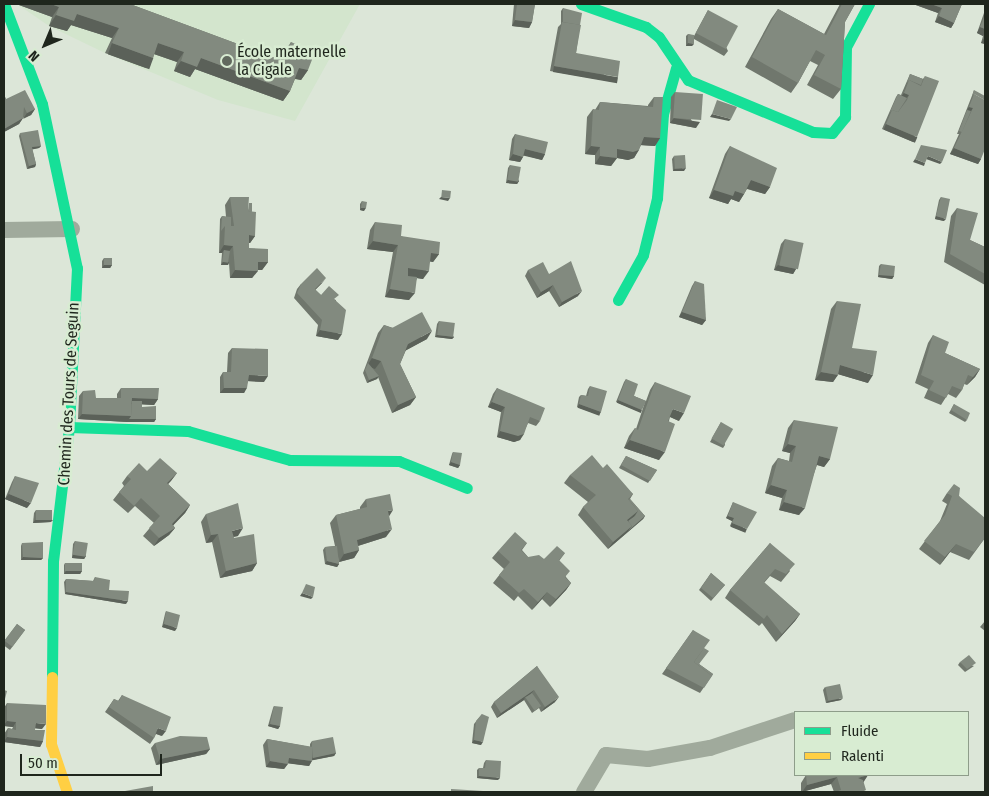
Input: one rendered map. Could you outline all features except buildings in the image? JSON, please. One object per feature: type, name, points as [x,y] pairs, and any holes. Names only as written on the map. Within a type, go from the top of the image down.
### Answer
[{"type":"street","name":"Chemin des Tours de Seguin","points":[[4,4],[42,104],[72,229],[77,268],[69,428],[54,562],[51,744],[67,792]]},
{"type":"street","points":[[581,4],[646,27],[668,49],[676,68],[688,80],[813,132],[832,133],[845,117],[846,47],[869,4]]},
{"type":"street","points":[[618,300],[647,236],[657,198],[663,114],[676,68]]},
{"type":"street","points":[[4,230],[72,229]]},
{"type":"street","points":[[69,428],[188,431],[290,460],[399,462],[467,488]]},
{"type":"street","points":[[584,792],[606,755],[665,756],[710,748],[794,720]]},
{"type":"shaded area","name":"École maternelle la Cigale","points":[[17,4],[360,4],[295,121],[218,100],[105,53],[49,26]]},
{"type":"traffic: fast","points":[[4,4],[42,104],[77,268],[69,427],[53,561],[52,677]]},
{"type":"traffic: fast","points":[[581,4],[646,27],[659,37],[688,80],[813,132],[832,133],[845,117],[846,47],[869,4]]},
{"type":"traffic: fast","points":[[618,300],[643,255],[657,198],[663,114],[676,68]]},
{"type":"traffic: fast","points":[[69,427],[188,431],[290,460],[399,461],[467,488]]},
{"type":"traffic: slow","points":[[52,677],[51,744],[67,792]]},
{"type":"place","name":"École maternelle la Cigale","points":[[227,61]]}]
